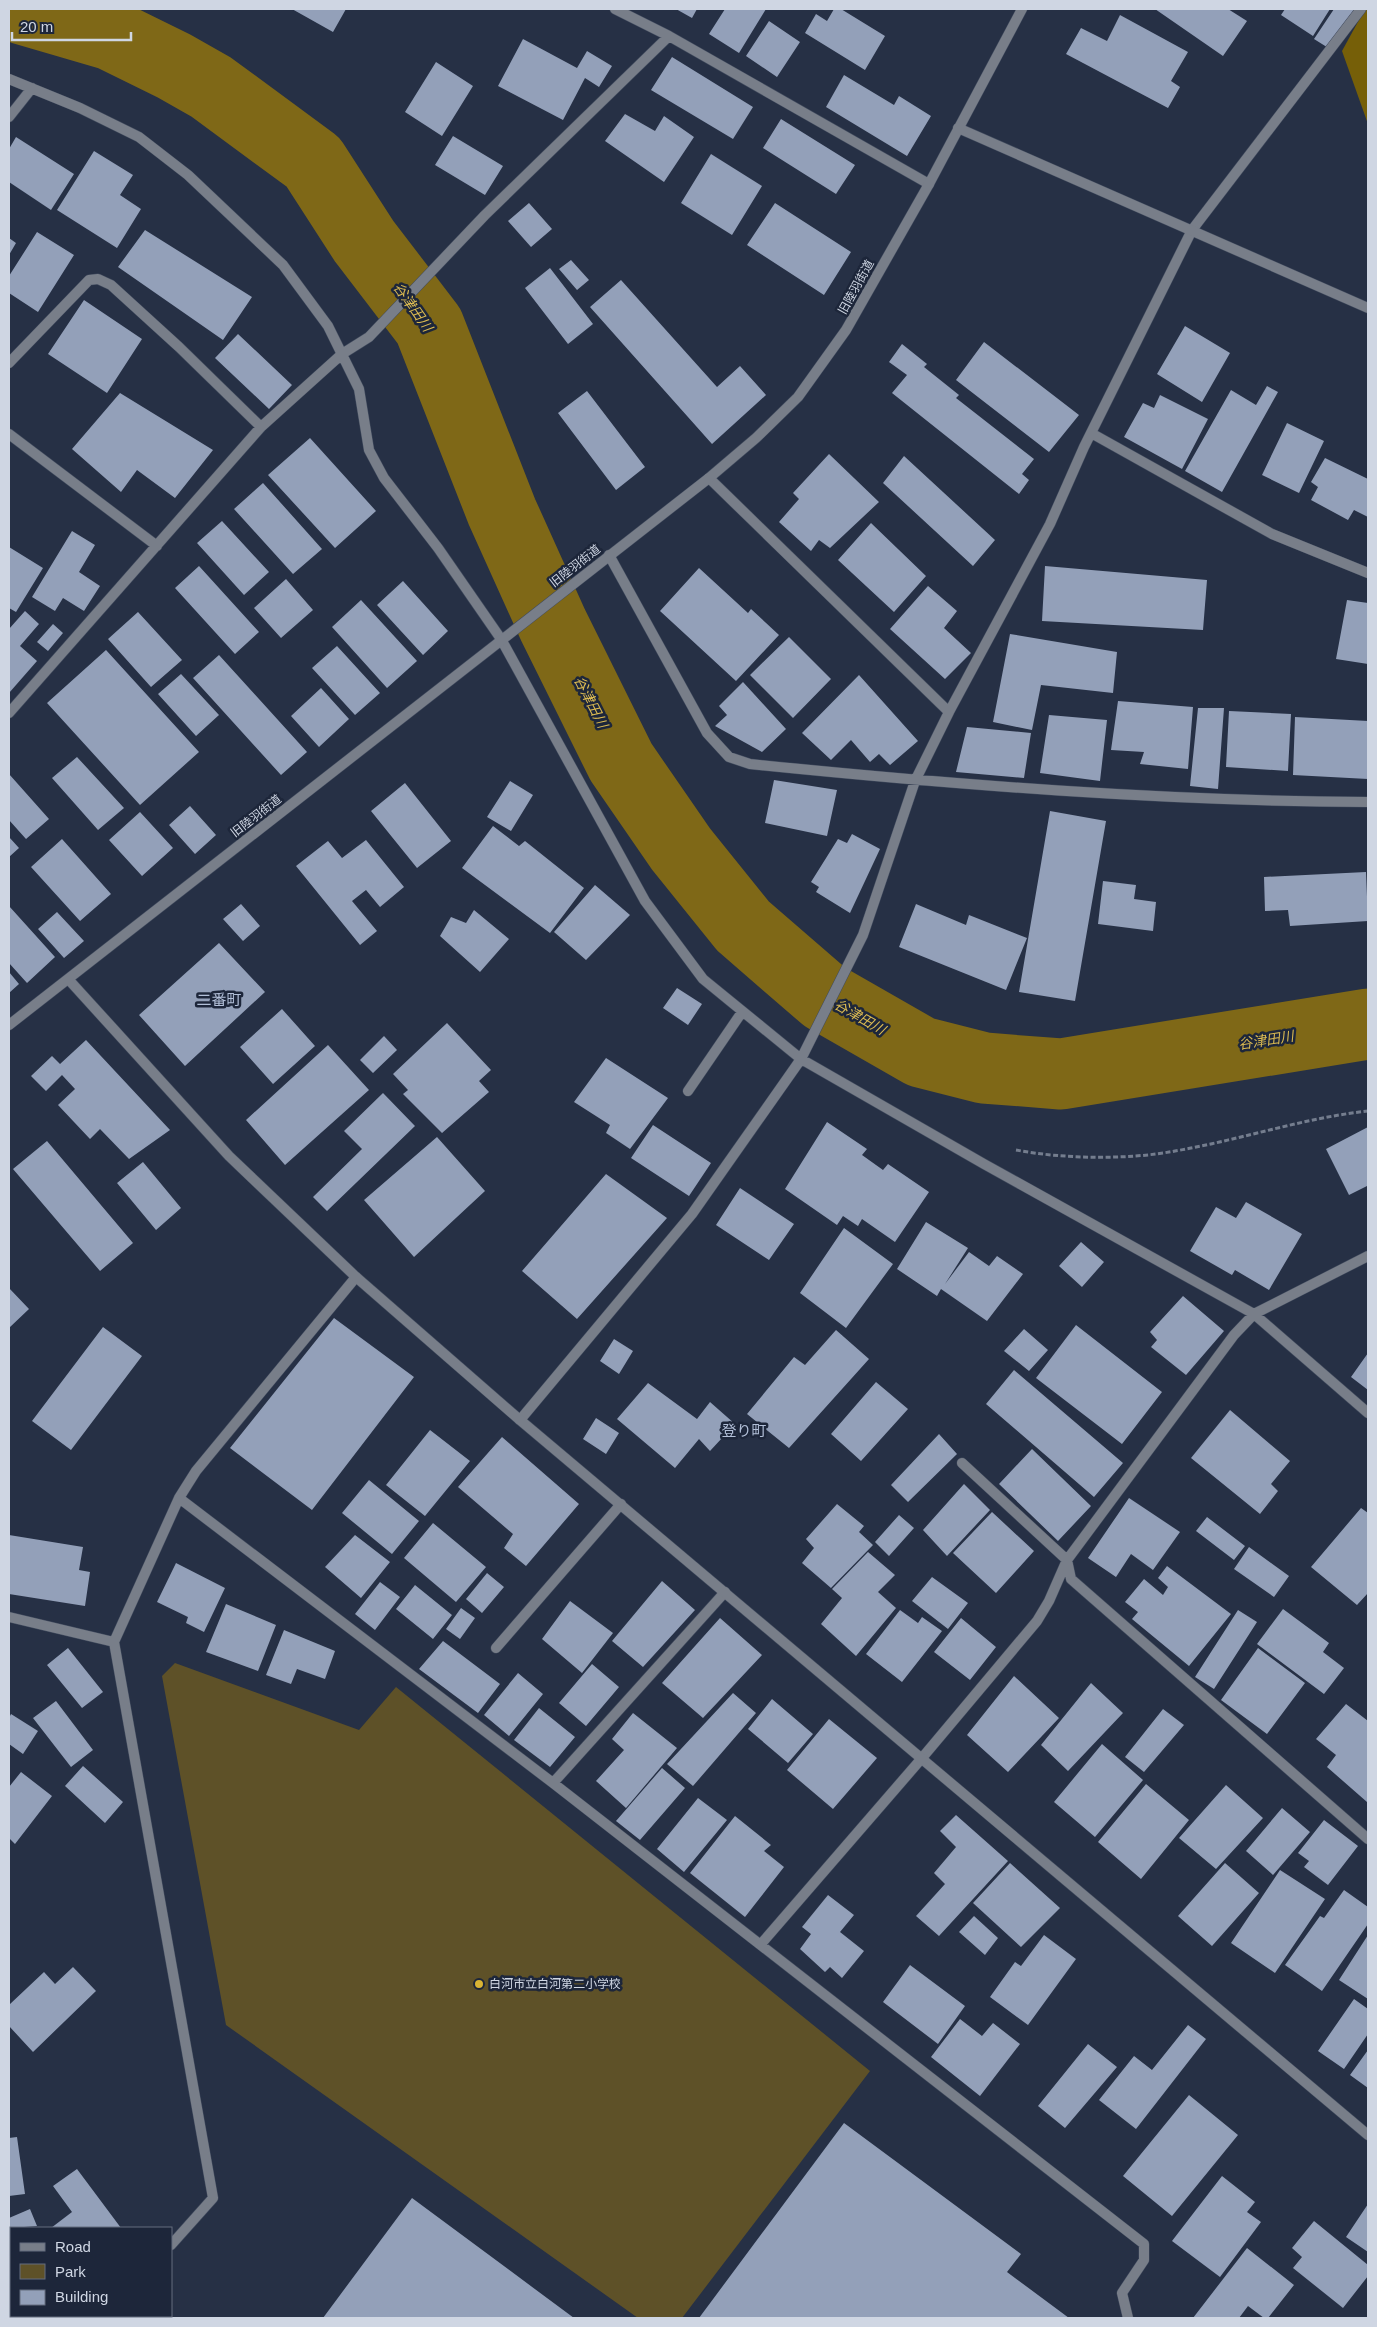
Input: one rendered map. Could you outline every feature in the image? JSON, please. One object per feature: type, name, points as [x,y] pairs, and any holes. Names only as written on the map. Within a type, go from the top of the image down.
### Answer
[{"type":"street","points":[[614,9],[669,36],[929,184]]},
{"type":"street","name":"旧陸羽街道","points":[[9,1025],[709,478],[756,438],[798,397],[846,330],[929,184],[1022,9]]},
{"type":"street","points":[[520,1420],[692,1214],[801,1059],[863,935],[915,781],[949,712],[1050,524],[1091,433],[1192,230],[1361,9]]},
{"type":"street","points":[[9,713],[261,427],[342,354],[369,338],[485,214],[669,36]]},
{"type":"street","points":[[9,79],[80,108],[139,137],[188,175],[283,266],[328,326],[360,389],[369,450],[380,471],[438,548],[501,639],[645,901],[703,980],[801,1059],[984,1164],[1254,1314],[1368,1413]]},
{"type":"street","points":[[9,117],[32,88]]},
{"type":"street","points":[[958,128],[1368,308]]},
{"type":"street","points":[[9,363],[89,280],[98,279],[111,285],[125,297],[180,347],[261,427]]},
{"type":"street","points":[[1091,433],[1272,534],[1368,574]]},
{"type":"street","points":[[9,434],[157,546]]},
{"type":"street","points":[[709,478],[949,712]]},
{"type":"street","points":[[609,555],[707,734],[729,757],[750,764],[915,781],[1127,796],[1273,802],[1368,802]]},
{"type":"street","points":[[69,980],[228,1156],[356,1277],[520,1420],[622,1504],[1368,2135]]},
{"type":"street","points":[[688,1091],[742,1012]]},
{"type":"street","points":[[761,1944],[922,1758],[1037,1620],[1049,1601],[1068,1560],[1234,1335],[1254,1314],[1368,1256]]},
{"type":"street","points":[[172,2244],[213,2198],[114,1642],[179,1498],[196,1471],[356,1277]]},
{"type":"street","points":[[962,1462],[1068,1560],[1070,1579],[1368,1839]]},
{"type":"street","points":[[179,1498],[553,1783],[1144,2244],[1144,2260],[1122,2293],[1128,2318]]},
{"type":"street","points":[[496,1648],[622,1504]]},
{"type":"street","points":[[553,1783],[725,1592]]},
{"type":"street","points":[[9,1617],[114,1642]]},
{"type":"path","points":[[984,1164],[995,1146],[1028,1152],[1105,1157],[1174,1152],[1237,1136],[1368,1111]]},
{"type":"green space","name":"白河市立白河第二小学校","points":[[175,1663],[359,1730],[396,1687],[870,2071],[682,2318],[638,2318],[226,2025],[162,1676]]},
{"type":"shaded area","points":[[1365,9],[1368,9],[1368,124],[1342,51]]},
{"type":"building","points":[[292,9],[346,9],[333,32]]},
{"type":"building","points":[[676,9],[697,9],[692,18]]},
{"type":"building","points":[[725,9],[766,9],[739,53],[709,34]]},
{"type":"building","points":[[834,9],[841,9],[885,36],[865,70],[805,33],[816,14],[827,21]]},
{"type":"building","points":[[1155,9],[1228,9],[1247,21],[1223,56]]},
{"type":"building","points":[[1285,9],[1330,9],[1313,36],[1281,15]]},
{"type":"building","points":[[1334,9],[1357,9],[1330,49],[1314,39]]},
{"type":"building","points":[[1120,15],[1188,52],[1171,81],[1180,87],[1168,108],[1066,54],[1081,28],[1107,41]]},
{"type":"building","points":[[769,21],[800,42],[777,77],[746,56]]},
{"type":"building","points":[[523,39],[577,68],[587,51],[612,66],[599,87],[585,78],[563,120],[498,86]]},
{"type":"building","points":[[672,57],[753,107],[733,139],[651,90]]},
{"type":"building","points":[[436,62],[473,86],[442,136],[405,112]]},
{"type":"building","points":[[844,75],[894,105],[899,96],[931,116],[907,156],[826,107]]},
{"type":"building","points":[[625,114],[655,131],[664,116],[694,137],[664,182],[605,141]]},
{"type":"building","points":[[781,119],[855,165],[836,194],[763,148]]},
{"type":"building","points":[[453,136],[503,166],[485,195],[435,165]]},
{"type":"building","points":[[16,137],[74,174],[51,210],[9,182],[9,149]]},
{"type":"building","points":[[94,151],[133,175],[120,195],[141,209],[117,248],[57,210]]},
{"type":"building","points":[[711,154],[762,186],[732,235],[681,203]]},
{"type":"building","points":[[529,203],[552,229],[531,247],[508,221]]},
{"type":"building","points":[[775,203],[851,252],[824,295],[747,245]]},
{"type":"building","points":[[145,230],[252,297],[223,340],[118,267]]},
{"type":"building","points":[[37,232],[74,255],[38,312],[9,293],[9,276]]},
{"type":"building","points":[[9,238],[16,243],[9,255]]},
{"type":"building","points":[[571,260],[589,280],[577,290],[559,269]]},
{"type":"building","points":[[550,268],[593,324],[568,344],[525,288]]},
{"type":"building","points":[[621,280],[717,387],[740,366],[766,395],[712,444],[590,307]]},
{"type":"building","points":[[84,300],[142,339],[107,393],[48,354]]},
{"type":"building","points":[[1185,326],[1230,353],[1202,402],[1157,374]]},
{"type":"building","points":[[238,334],[292,385],[269,409],[215,358]]},
{"type":"building","points":[[984,342],[1079,415],[1049,452],[956,380]]},
{"type":"building","points":[[902,344],[927,364],[924,367],[959,395],[956,398],[1034,459],[1022,474],[1029,480],[1019,494],[892,393],[907,375],[889,362]]},
{"type":"building","points":[[1267,386],[1278,392],[1222,492],[1185,471],[1231,390],[1256,405]]},
{"type":"building","points":[[587,391],[645,467],[616,490],[558,413]]},
{"type":"building","points":[[120,393],[213,450],[175,498],[137,470],[121,492],[72,449]]},
{"type":"building","points":[[1160,395],[1208,419],[1182,469],[1124,437],[1143,403],[1154,408]]},
{"type":"building","points":[[1287,423],[1324,441],[1299,493],[1262,475]]},
{"type":"building","points":[[310,438],[376,511],[335,548],[268,475]]},
{"type":"building","points":[[829,454],[879,502],[830,548],[819,540],[811,551],[779,522],[799,499],[793,493]]},
{"type":"building","points":[[904,456],[995,540],[973,566],[883,483]]},
{"type":"building","points":[[1325,458],[1368,479],[1368,517],[1354,510],[1348,520],[1311,500],[1318,487],[1311,482]]},
{"type":"building","points":[[263,483],[322,549],[293,574],[234,509]]},
{"type":"building","points":[[222,521],[269,572],[244,595],[197,543]]},
{"type":"building","points":[[871,523],[926,576],[894,612],[838,560]]},
{"type":"building","points":[[72,531],[95,545],[79,572],[100,586],[84,611],[63,598],[55,611],[32,597]]},
{"type":"building","points":[[9,547],[43,568],[16,612],[9,608]]},
{"type":"building","points":[[199,566],[259,632],[235,654],[175,588]]},
{"type":"building","points":[[1045,566],[1207,580],[1203,630],[1042,621]]},
{"type":"building","points":[[699,568],[748,613],[751,609],[779,635],[736,681],[660,611]]},
{"type":"building","points":[[286,579],[313,610],[281,638],[254,608]]},
{"type":"building","points":[[403,581],[448,631],[423,655],[377,605]]},
{"type":"building","points":[[928,586],[957,611],[944,628],[971,653],[945,679],[890,629]]},
{"type":"building","points":[[361,600],[417,661],[387,688],[332,627]]},
{"type":"building","points":[[1347,600],[1368,603],[1368,664],[1336,659]]},
{"type":"building","points":[[25,611],[39,624],[20,646],[37,661],[9,693],[9,629]]},
{"type":"building","points":[[138,612],[182,660],[151,687],[108,639]]},
{"type":"building","points":[[53,624],[63,633],[48,651],[37,642]]},
{"type":"building","points":[[1010,634],[1117,652],[1113,693],[1041,685],[1032,730],[993,722]]},
{"type":"building","points":[[789,637],[831,679],[793,718],[750,675]]},
{"type":"building","points":[[337,646],[380,693],[355,715],[312,668]]},
{"type":"building","points":[[106,650],[199,752],[140,805],[47,703]]},
{"type":"building","points":[[219,655],[307,752],[281,775],[193,678]]},
{"type":"building","points":[[181,674],[219,715],[196,736],[158,694]]},
{"type":"building","points":[[859,675],[918,741],[890,765],[879,754],[870,762],[851,740],[831,760],[802,733]]},
{"type":"building","points":[[743,682],[786,729],[762,752],[715,726],[727,715],[719,706]]},
{"type":"building","points":[[321,688],[349,719],[319,747],[291,716]]},
{"type":"building","points":[[1118,701],[1193,707],[1188,769],[1140,764],[1144,752],[1111,750]]},
{"type":"building","points":[[1198,708],[1224,708],[1218,789],[1190,786]]},
{"type":"building","points":[[1229,711],[1291,714],[1288,771],[1226,767]]},
{"type":"building","points":[[1049,715],[1107,720],[1100,781],[1040,773]]},
{"type":"building","points":[[1295,717],[1368,721],[1368,779],[1293,775]]},
{"type":"building","points":[[967,727],[1031,733],[1024,778],[956,772]]},
{"type":"building","points":[[77,757],[124,808],[98,830],[52,778]]},
{"type":"building","points":[[9,774],[49,819],[26,839],[9,820]]},
{"type":"building","points":[[774,780],[837,790],[827,836],[765,823]]},
{"type":"building","points":[[510,781],[533,795],[511,831],[487,817]]},
{"type":"building","points":[[405,783],[451,841],[417,868],[371,811]]},
{"type":"building","points":[[190,806],[216,835],[195,854],[169,825]]},
{"type":"building","points":[[1050,811],[1106,821],[1075,1001],[1019,992]]},
{"type":"building","points":[[140,812],[173,848],[142,876],[109,840]]},
{"type":"building","points":[[493,826],[519,846],[525,841],[584,888],[550,933],[462,868]]},
{"type":"building","points":[[852,834],[880,849],[850,913],[816,892],[819,887],[811,882],[838,839],[847,843]]},
{"type":"building","points":[[9,837],[19,848],[9,857]]},
{"type":"building","points":[[62,839],[111,894],[80,921],[31,867]]},
{"type":"building","points":[[366,840],[404,887],[380,907],[366,890],[352,901],[377,931],[360,945],[296,866],[328,841],[342,858]]},
{"type":"building","points":[[1366,872],[1368,921],[1290,926],[1288,910],[1265,911],[1264,877]]},
{"type":"building","points":[[1103,881],[1136,885],[1134,899],[1156,902],[1153,931],[1098,924]]},
{"type":"building","points":[[595,885],[630,915],[586,960],[554,932]]},
{"type":"building","points":[[241,904],[260,926],[243,941],[223,919]]},
{"type":"building","points":[[916,904],[966,925],[969,915],[1027,938],[1006,990],[899,947]]},
{"type":"building","points":[[9,906],[55,957],[27,983],[9,963]]},
{"type":"building","points":[[474,910],[509,939],[480,972],[440,936],[451,917],[466,923]]},
{"type":"building","points":[[57,912],[84,941],[64,958],[38,929]]},
{"type":"building","points":[[219,943],[265,992],[185,1066],[139,1015]]},
{"type":"building","points":[[9,972],[19,984],[9,993]]},
{"type":"building","points":[[677,988],[702,1004],[688,1025],[663,1008]]},
{"type":"building","points":[[282,1009],[315,1046],[273,1084],[240,1047]]},
{"type":"building","points":[[447,1023],[491,1070],[479,1081],[489,1092],[442,1133],[403,1094],[408,1090],[393,1074]]},
{"type":"building","points":[[384,1036],[397,1050],[373,1073],[360,1060]]},
{"type":"building","points":[[86,1040],[170,1130],[129,1159],[100,1129],[90,1139],[58,1105],[75,1089],[62,1075],[46,1091],[31,1076],[52,1056],[60,1064]]},
{"type":"building","points":[[328,1045],[369,1090],[285,1165],[246,1120]]},
{"type":"building","points":[[606,1058],[668,1098],[630,1149],[606,1133],[610,1125],[574,1102]]},
{"type":"building","points":[[383,1093],[415,1126],[327,1211],[313,1197],[362,1149],[344,1131]]},
{"type":"building","points":[[827,1122],[867,1149],[862,1155],[883,1170],[888,1164],[929,1192],[895,1242],[862,1219],[858,1226],[843,1216],[837,1225],[785,1189]]},
{"type":"building","points":[[653,1125],[711,1163],[689,1196],[631,1158]]},
{"type":"building","points":[[1368,1127],[1368,1188],[1367,1186],[1349,1195],[1326,1149]]},
{"type":"building","points":[[437,1137],[485,1191],[414,1257],[364,1200]]},
{"type":"building","points":[[47,1141],[133,1243],[100,1271],[13,1169]]},
{"type":"building","points":[[143,1162],[181,1208],[156,1230],[117,1183]]},
{"type":"building","points":[[606,1174],[667,1218],[577,1319],[522,1271]]},
{"type":"building","points":[[740,1188],[794,1224],[769,1260],[716,1225]]},
{"type":"building","points":[[1246,1202],[1302,1234],[1269,1290],[1235,1270],[1232,1275],[1190,1251],[1216,1207],[1236,1218]]},
{"type":"building","points":[[926,1222],[968,1248],[945,1284],[969,1252],[989,1266],[997,1256],[1023,1274],[987,1321],[941,1289],[937,1296],[897,1269]]},
{"type":"building","points":[[844,1228],[893,1264],[846,1328],[800,1293]]},
{"type":"building","points":[[1081,1242],[1104,1262],[1082,1287],[1059,1266]]},
{"type":"building","points":[[9,1288],[29,1309],[9,1328]]},
{"type":"building","points":[[1183,1296],[1224,1331],[1186,1375],[1151,1347],[1157,1340],[1150,1332]]},
{"type":"building","points":[[334,1318],[414,1377],[312,1510],[230,1448]]},
{"type":"building","points":[[1076,1325],[1162,1392],[1122,1444],[1036,1378]]},
{"type":"building","points":[[103,1327],[142,1356],[71,1450],[32,1421]]},
{"type":"building","points":[[1024,1329],[1048,1350],[1029,1371],[1004,1351]]},
{"type":"building","points":[[836,1330],[869,1359],[789,1448],[747,1414],[794,1357],[805,1365]]},
{"type":"building","points":[[614,1339],[633,1351],[619,1374],[600,1361]]},
{"type":"building","points":[[1368,1353],[1368,1390],[1351,1377]]},
{"type":"building","points":[[1014,1370],[1123,1463],[1094,1497],[986,1404]]},
{"type":"building","points":[[876,1382],[908,1409],[861,1461],[831,1434]]},
{"type":"building","points":[[648,1383],[697,1419],[710,1402],[735,1424],[710,1451],[699,1439],[675,1468],[617,1419]]},
{"type":"building","points":[[1230,1410],[1290,1461],[1271,1484],[1278,1491],[1260,1514],[1191,1458]]},
{"type":"building","points":[[596,1418],[619,1433],[606,1454],[583,1439]]},
{"type":"building","points":[[430,1430],[470,1461],[425,1516],[386,1485]]},
{"type":"building","points":[[939,1434],[957,1454],[908,1502],[891,1485]]},
{"type":"building","points":[[502,1437],[579,1504],[526,1566],[504,1548],[513,1534],[458,1487]]},
{"type":"building","points":[[1032,1449],[1091,1506],[1058,1541],[999,1484]]},
{"type":"building","points":[[369,1480],[419,1521],[392,1554],[342,1513]]},
{"type":"building","points":[[964,1484],[990,1510],[947,1556],[923,1530]]},
{"type":"building","points":[[1129,1498],[1180,1532],[1153,1570],[1131,1554],[1116,1577],[1088,1558]]},
{"type":"building","points":[[837,1504],[864,1526],[859,1532],[873,1545],[831,1588],[802,1563],[814,1548],[806,1539]]},
{"type":"building","points":[[1361,1508],[1368,1513],[1368,1593],[1357,1605],[1311,1567]]},
{"type":"building","points":[[992,1512],[1034,1551],[996,1593],[953,1553]]},
{"type":"building","points":[[899,1515],[914,1528],[889,1556],[875,1542]]},
{"type":"building","points":[[1207,1517],[1245,1546],[1234,1560],[1196,1531]]},
{"type":"building","points":[[433,1523],[486,1567],[456,1602],[404,1558]]},
{"type":"building","points":[[9,1535],[83,1547],[79,1570],[90,1572],[85,1606],[9,1594]]},
{"type":"building","points":[[355,1535],[390,1562],[361,1598],[325,1567]]},
{"type":"building","points":[[1249,1547],[1289,1576],[1274,1597],[1234,1569]]},
{"type":"building","points":[[868,1552],[895,1575],[878,1592],[896,1608],[856,1656],[821,1624],[842,1598],[832,1589]]},
{"type":"building","points":[[176,1563],[225,1588],[204,1632],[186,1623],[188,1617],[157,1602]]},
{"type":"building","points":[[1167,1566],[1231,1614],[1189,1666],[1132,1619],[1138,1612],[1125,1602],[1144,1579],[1163,1595],[1168,1587],[1158,1578]]},
{"type":"building","points":[[487,1573],[504,1587],[482,1613],[466,1599]]},
{"type":"building","points":[[932,1577],[968,1603],[948,1629],[912,1601]]},
{"type":"building","points":[[662,1581],[695,1610],[643,1667],[612,1641]]},
{"type":"building","points":[[380,1582],[400,1597],[375,1630],[355,1614]]},
{"type":"building","points":[[415,1585],[452,1615],[433,1639],[396,1609]]},
{"type":"building","points":[[570,1601],[613,1633],[582,1673],[542,1639]]},
{"type":"building","points":[[226,1604],[276,1625],[258,1671],[206,1652]]},
{"type":"building","points":[[461,1608],[475,1618],[460,1639],[446,1629]]},
{"type":"building","points":[[1283,1609],[1329,1643],[1323,1652],[1344,1668],[1324,1694],[1257,1644]]},
{"type":"building","points":[[900,1610],[918,1623],[922,1617],[942,1631],[902,1682],[866,1654]]},
{"type":"building","points":[[1238,1610],[1257,1622],[1214,1689],[1195,1677]]},
{"type":"building","points":[[720,1618],[762,1655],[703,1718],[662,1683]]},
{"type":"building","points":[[961,1618],[996,1647],[970,1680],[934,1652]]},
{"type":"building","points":[[284,1630],[335,1651],[325,1679],[297,1669],[291,1684],[266,1675]]},
{"type":"building","points":[[443,1641],[500,1684],[478,1713],[419,1669]]},
{"type":"building","points":[[68,1648],[103,1692],[82,1708],[47,1665]]},
{"type":"building","points":[[1258,1648],[1305,1683],[1267,1734],[1221,1700]]},
{"type":"building","points":[[592,1664],[619,1687],[586,1726],[559,1703]]},
{"type":"building","points":[[518,1673],[543,1694],[509,1736],[484,1715]]},
{"type":"building","points":[[1014,1676],[1059,1718],[1008,1772],[967,1735]]},
{"type":"building","points":[[1091,1683],[1123,1713],[1068,1771],[1041,1745]]},
{"type":"building","points":[[733,1693],[756,1713],[693,1786],[667,1764]]},
{"type":"building","points":[[772,1699],[813,1734],[788,1763],[748,1729]]},
{"type":"building","points":[[56,1701],[93,1750],[71,1767],[33,1718]]},
{"type":"building","points":[[1346,1704],[1368,1721],[1367,1802],[1327,1767],[1336,1755],[1316,1739]]},
{"type":"building","points":[[539,1708],[575,1737],[550,1767],[514,1740]]},
{"type":"building","points":[[1163,1709],[1184,1725],[1144,1772],[1125,1757]]},
{"type":"building","points":[[633,1713],[677,1748],[626,1808],[596,1781],[624,1750],[612,1739]]},
{"type":"building","points":[[11,1714],[38,1731],[23,1754],[9,1744],[9,1718]]},
{"type":"building","points":[[829,1719],[877,1758],[833,1809],[787,1770]]},
{"type":"building","points":[[1102,1744],[1143,1780],[1095,1837],[1054,1802]]},
{"type":"building","points":[[83,1766],[123,1802],[105,1823],[65,1786]]},
{"type":"building","points":[[662,1768],[685,1788],[640,1840],[616,1821]]},
{"type":"building","points":[[21,1772],[52,1796],[15,1844],[9,1838],[9,1787]]},
{"type":"building","points":[[1146,1784],[1189,1820],[1141,1879],[1098,1842]]},
{"type":"building","points":[[1226,1785],[1263,1818],[1216,1869],[1179,1838]]},
{"type":"building","points":[[698,1798],[727,1820],[684,1872],[657,1849]]},
{"type":"building","points":[[1282,1808],[1310,1832],[1273,1875],[1246,1851]]},
{"type":"building","points":[[956,1815],[1008,1861],[939,1936],[916,1916],[945,1884],[934,1873],[956,1847],[940,1831]]},
{"type":"building","points":[[735,1816],[771,1845],[764,1851],[784,1867],[745,1917],[690,1873]]},
{"type":"building","points":[[1324,1820],[1358,1846],[1328,1885],[1304,1867],[1309,1861],[1298,1853]]},
{"type":"building","points":[[1010,1863],[1060,1908],[1021,1947],[973,1903]]},
{"type":"building","points":[[1225,1863],[1259,1893],[1212,1946],[1178,1916]]},
{"type":"building","points":[[1280,1870],[1325,1899],[1275,1973],[1231,1943]]},
{"type":"building","points":[[1344,1890],[1368,1907],[1368,1924],[1322,1991],[1285,1965],[1320,1916],[1324,1918]]},
{"type":"building","points":[[828,1895],[854,1915],[840,1932],[864,1951],[842,1978],[830,1967],[825,1972],[800,1949],[811,1934],[802,1927]]},
{"type":"building","points":[[974,1916],[998,1938],[985,1955],[959,1932]]},
{"type":"building","points":[[1044,1935],[1076,1959],[1028,2025],[990,1997],[1015,1962],[1021,1966]]},
{"type":"building","points":[[1368,1935],[1368,1999],[1339,1980]]},
{"type":"building","points":[[910,1965],[965,2006],[938,2044],[883,2002]]},
{"type":"building","points":[[73,1967],[96,1991],[33,2052],[9,2026],[9,2005],[44,1972],[55,1984]]},
{"type":"building","points":[[1354,1999],[1368,2009],[1368,2034],[1344,2069],[1318,2051]]},
{"type":"building","points":[[960,2019],[982,2036],[993,2023],[1020,2044],[980,2096],[931,2057]]},
{"type":"building","points":[[1188,2025],[1206,2039],[1136,2129],[1099,2100],[1134,2056],[1152,2070]]},
{"type":"building","points":[[1088,2044],[1117,2067],[1065,2128],[1038,2106]]},
{"type":"building","points":[[1368,2050],[1368,2088],[1350,2075]]},
{"type":"building","points":[[1189,2095],[1238,2135],[1172,2216],[1123,2176]]},
{"type":"building","points":[[844,2123],[1021,2254],[1007,2272],[1069,2318],[699,2318]]},
{"type":"building","points":[[17,2137],[25,2194],[9,2196],[9,2138]]},
{"type":"building","points":[[77,2169],[120,2227],[52,2227],[72,2212],[53,2186]]},
{"type":"building","points":[[1222,2176],[1255,2202],[1247,2212],[1261,2222],[1220,2277],[1172,2241]]},
{"type":"building","points":[[412,2198],[574,2318],[323,2318]]},
{"type":"building","points":[[1368,2204],[1368,2252],[1346,2237]]},
{"type":"building","points":[[30,2209],[37,2226],[10,2227],[9,2238],[9,2218]]},
{"type":"building","points":[[1314,2221],[1368,2265],[1368,2276],[1343,2308],[1293,2268],[1302,2257],[1292,2248]]},
{"type":"building","points":[[1247,2248],[1294,2285],[1268,2318],[1264,2318],[1248,2306],[1239,2318],[1193,2318]]},
{"type":"building","points":[[38,2317],[64,2317],[62,2318],[36,2318]]},
{"type":"waterway","name":"谷津田川","points":[[22,9],[111,35],[174,66],[211,87],[313,162],[364,241],[429,326],[502,512],[553,625],[621,762],[681,849],[743,926],[825,997],[921,1052],[984,1068],[1061,1074],[1368,1024]]},
{"type":"place","name":"白河市立白河第二小学校","points":[[479,1984]]},
{"type":"district","name":"二番町","points":[[219,1000]]},
{"type":"district","name":"登り町","points":[[744,1431]]}]
